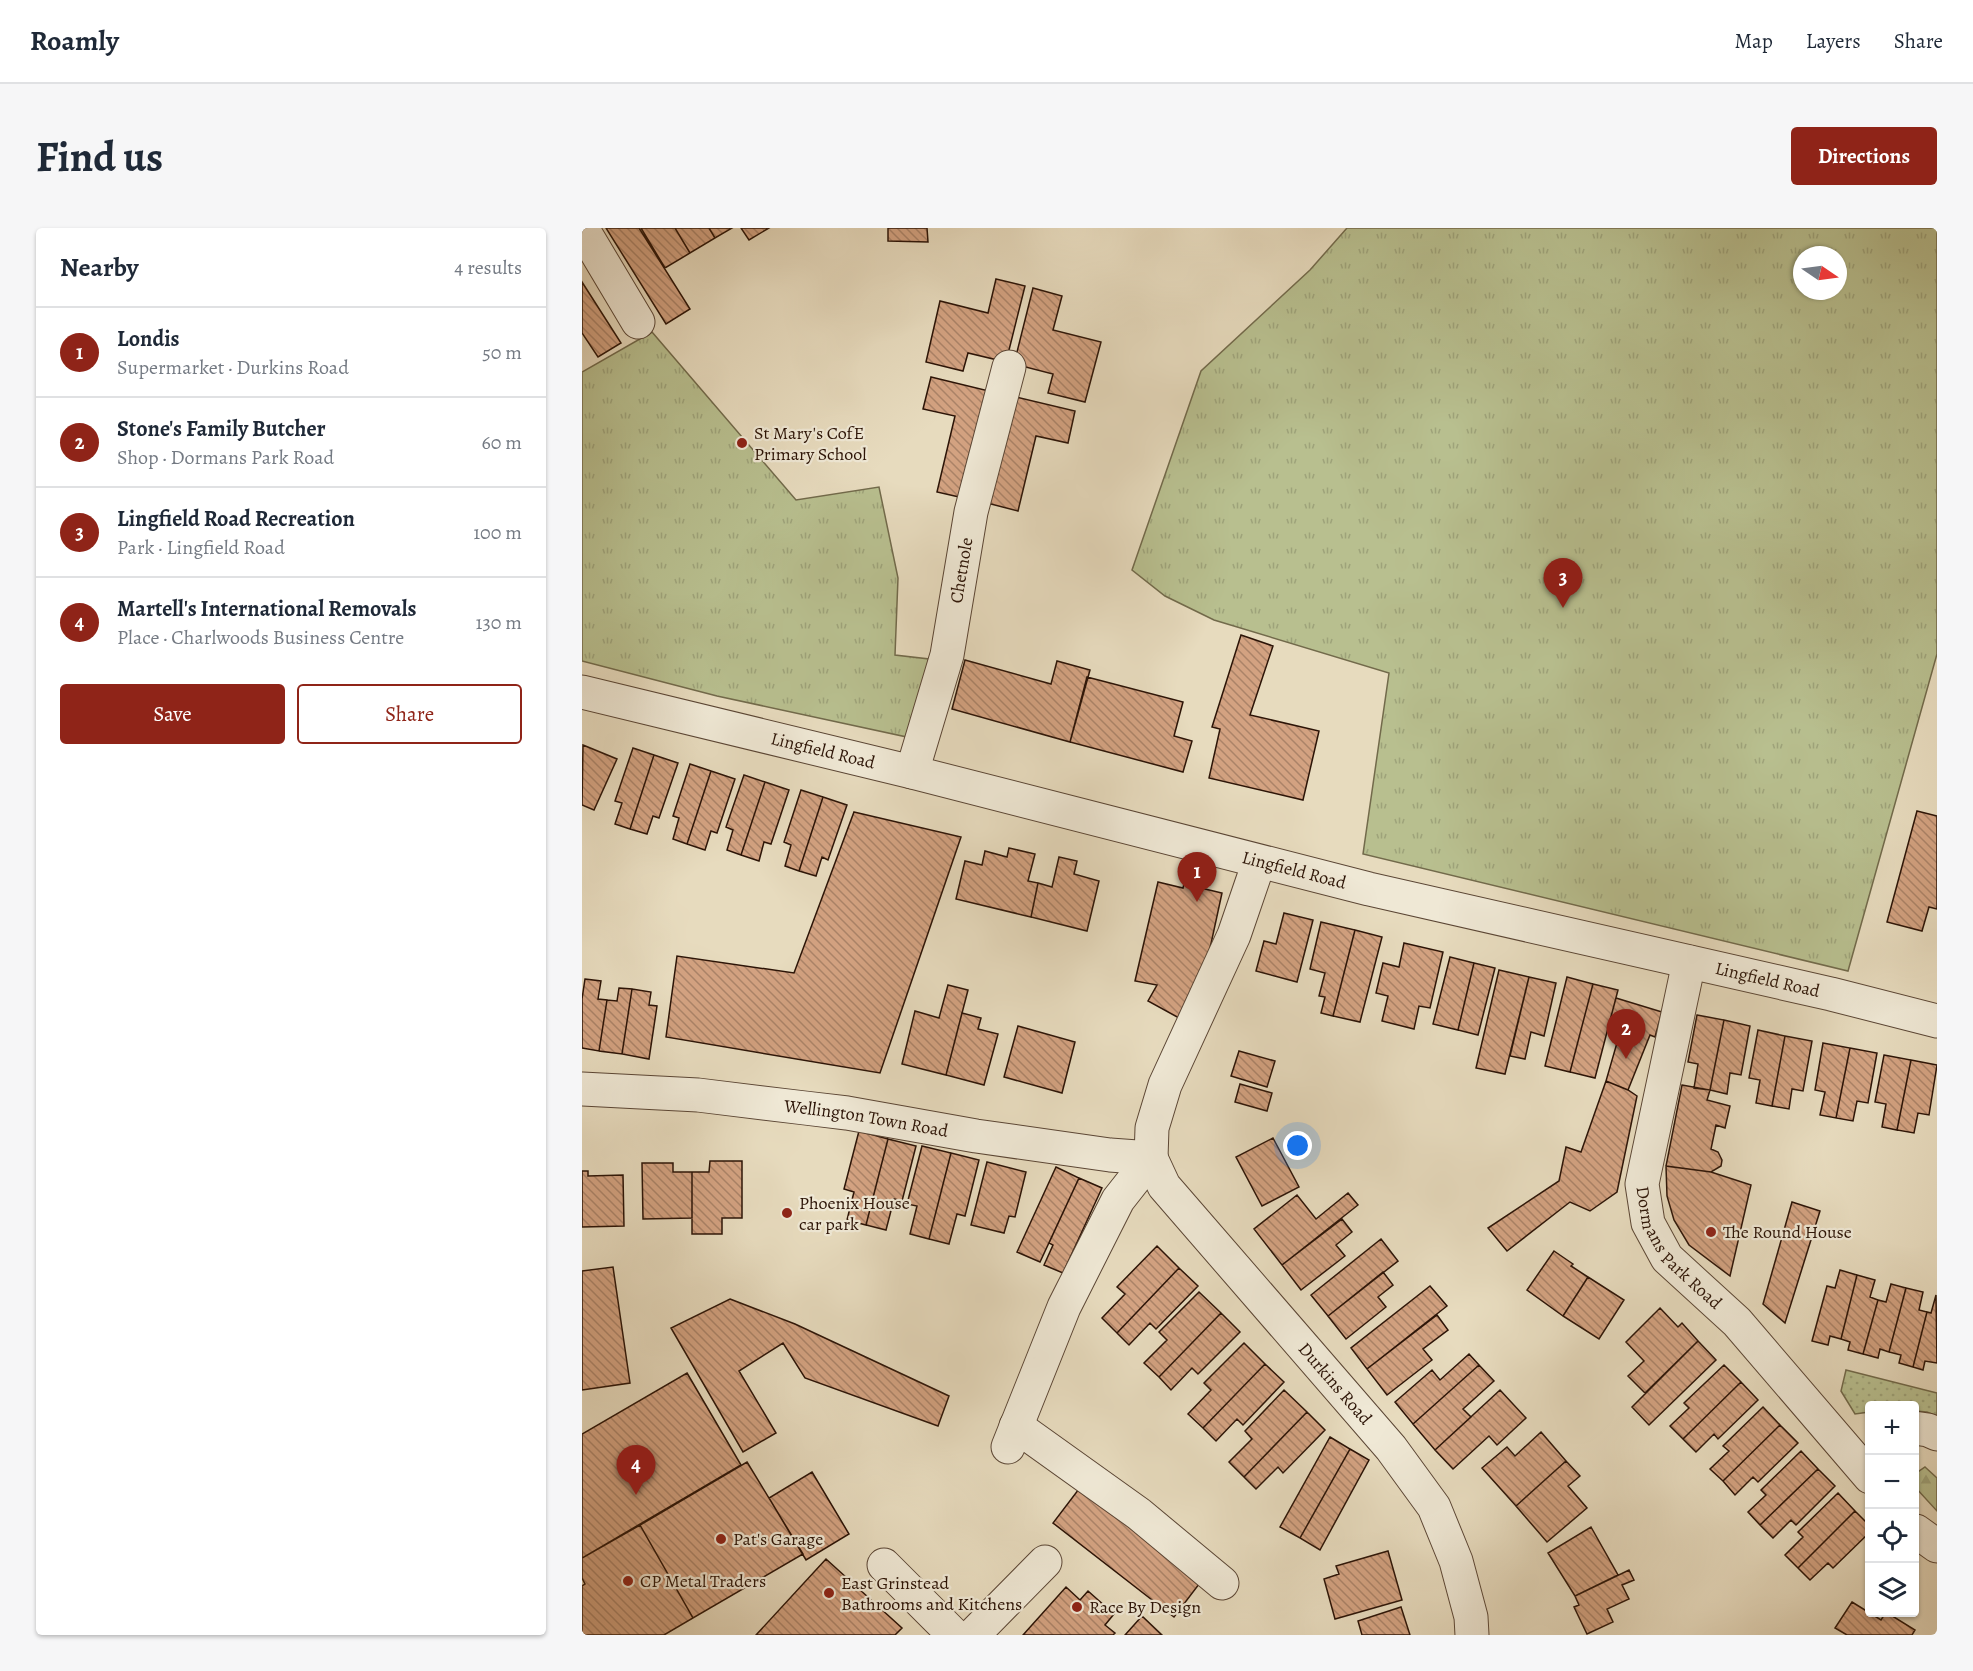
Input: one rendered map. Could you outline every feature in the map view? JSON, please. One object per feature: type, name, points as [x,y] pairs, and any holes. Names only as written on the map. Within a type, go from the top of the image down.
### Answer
[{"type":"street","points":[[582,228],[638,322]]},
{"type":"street","name":"Chetnole","points":[[912,772],[947,655],[971,512],[1009,367]]},
{"type":"street","name":"Lingfield Road","points":[[582,692],[912,772],[1381,892],[1937,1021]]},
{"type":"street","name":"Durkins Road","points":[[1259,862],[1234,935],[1165,1085],[1152,1128],[1151,1158],[1164,1186],[1391,1448],[1434,1507],[1456,1561],[1471,1617],[1472,1635]]},
{"type":"street","name":"Dormans Park Road","points":[[1689,962],[1642,1184],[1648,1223],[1667,1258],[1737,1322],[1864,1460]]},
{"type":"street","name":"Wellington Town Road","points":[[582,1089],[698,1095],[816,1109],[976,1136],[1110,1155],[1151,1158]]},
{"type":"street","points":[[1151,1158],[1113,1209],[1064,1307],[1012,1436],[1139,1514],[1222,1583]]},
{"type":"street","points":[[1919,1429],[1937,1434]]},
{"type":"street","points":[[973,1635],[1045,1562]]},
{"type":"street","points":[[884,1565],[954,1635]]},
{"type":"green space","points":[[1347,228],[1937,228],[1937,654],[1848,971],[1363,854],[1389,673],[1214,620],[1165,596],[1132,570],[1201,371],[1310,270]]},
{"type":"green space","name":"St Mary's CofE Primary School","points":[[652,332],[796,500],[879,487],[898,578],[895,655],[929,659],[907,737],[717,696],[582,661],[582,372]]},
{"type":"green space","points":[[1846,1370],[1937,1393],[1937,1416],[1919,1411],[1919,1401],[1865,1401],[1865,1413],[1855,1414],[1841,1391]]},
{"type":"green space","points":[[1925,1467],[1937,1478],[1937,1511],[1919,1491],[1919,1471]]},
{"type":"building","points":[[606,228],[639,228],[690,309],[666,324]]},
{"type":"building","points":[[641,228],[675,228],[690,253],[665,268]]},
{"type":"building","points":[[675,228],[709,228],[715,238],[690,253]]},
{"type":"building","points":[[709,228],[732,228],[715,238]]},
{"type":"building","points":[[741,228],[769,228],[749,240]]},
{"type":"building","points":[[888,228],[927,228],[928,242],[888,241]]},
{"type":"building","points":[[996,279],[1025,286],[1006,362],[968,353],[963,371],[926,362],[940,301],[988,313]]},
{"type":"building","points":[[582,282],[621,343],[598,357],[582,333]]},
{"type":"building","points":[[1033,288],[1062,296],[1053,330],[1101,342],[1085,402],[1048,393],[1053,374],[1014,364]]},
{"type":"building","points":[[931,377],[993,392],[968,499],[937,492],[955,416],[923,409]]},
{"type":"building","points":[[1012,396],[1075,411],[1068,443],[1036,436],[1018,511],[987,503]]},
{"type":"building","points":[[1241,635],[1273,646],[1250,715],[1319,731],[1303,800],[1209,778],[1220,729],[1212,727]]},
{"type":"building","points":[[965,660],[1051,684],[1057,661],[1090,670],[1070,742],[952,709]]},
{"type":"building","points":[[1087,677],[1183,702],[1174,736],[1192,741],[1183,772],[1070,742]]},
{"type":"building","points":[[583,745],[617,759],[594,810],[582,805]]},
{"type":"building","points":[[633,748],[654,755],[630,829],[615,824],[622,803],[615,801]]},
{"type":"building","points":[[654,755],[678,763],[659,818],[653,816],[647,834],[630,829]]},
{"type":"building","points":[[690,764],[711,771],[687,844],[673,839],[679,818],[673,816]]},
{"type":"building","points":[[711,771],[735,779],[717,833],[711,831],[705,850],[687,844]]},
{"type":"building","points":[[744,775],[765,782],[741,855],[727,850],[733,830],[726,827]]},
{"type":"building","points":[[765,782],[789,790],[771,844],[764,842],[759,861],[741,855]]},
{"type":"building","points":[[801,790],[823,797],[799,871],[785,866],[791,845],[784,842]]},
{"type":"building","points":[[823,797],[847,805],[828,860],[822,857],[816,876],[799,871]]},
{"type":"building","points":[[1917,811],[1937,816],[1937,909],[1929,907],[1922,931],[1887,922]]},
{"type":"building","points":[[854,812],[961,837],[880,1073],[666,1037],[677,956],[794,973]]},
{"type":"building","points":[[1009,848],[1035,854],[1028,881],[1038,883],[1031,917],[956,899],[965,861],[982,865],[985,851],[1007,857]]},
{"type":"building","points":[[1059,857],[1077,861],[1074,874],[1099,881],[1087,931],[1031,917],[1038,883],[1052,887]]},
{"type":"building","points":[[1158,882],[1183,888],[1184,884],[1222,893],[1204,976],[1179,1018],[1148,1001],[1157,985],[1135,981]]},
{"type":"building","points":[[1284,913],[1313,920],[1297,982],[1256,971],[1264,941],[1276,944]]},
{"type":"building","points":[[1321,922],[1355,930],[1333,1016],[1321,1013],[1325,997],[1319,996],[1325,973],[1310,969]]},
{"type":"building","points":[[1355,930],[1382,937],[1360,1022],[1333,1016]]},
{"type":"building","points":[[1404,943],[1443,952],[1430,1008],[1419,1006],[1414,1029],[1382,1021],[1388,996],[1376,993],[1383,963],[1399,967]]},
{"type":"building","points":[[1450,957],[1474,963],[1458,1030],[1433,1024]]},
{"type":"building","points":[[1474,963],[1495,968],[1478,1035],[1458,1030]]},
{"type":"building","points":[[1499,970],[1529,977],[1505,1074],[1476,1068]]},
{"type":"building","points":[[1529,977],[1556,983],[1544,1036],[1531,1032],[1525,1059],[1510,1056]]},
{"type":"building","points":[[1567,977],[1593,984],[1570,1072],[1545,1066]]},
{"type":"building","points":[[585,979],[601,981],[598,999],[607,1000],[599,1051],[582,1048],[582,999]]},
{"type":"building","points":[[1593,984],[1618,990],[1595,1078],[1570,1072]]},
{"type":"building","points":[[948,985],[968,990],[946,1075],[902,1064],[915,1011],[939,1018]]},
{"type":"building","points":[[619,988],[632,989],[622,1054],[599,1051],[607,1000],[617,1001]]},
{"type":"building","points":[[632,989],[651,992],[649,1005],[657,1006],[649,1059],[622,1054]]},
{"type":"building","points":[[1616,998],[1662,1012],[1655,1037],[1650,1035],[1628,1090],[1606,1081],[1621,1029],[1609,1024]]},
{"type":"building","points":[[962,1013],[981,1018],[978,1029],[998,1034],[984,1085],[946,1075]]},
{"type":"building","points":[[1697,1015],[1724,1020],[1710,1090],[1694,1088],[1698,1064],[1688,1062]]},
{"type":"building","points":[[1724,1020],[1750,1026],[1741,1075],[1730,1073],[1727,1094],[1710,1090]]},
{"type":"building","points":[[1018,1026],[1075,1042],[1062,1093],[1004,1077]]},
{"type":"building","points":[[1758,1030],[1785,1036],[1772,1106],[1756,1103],[1760,1080],[1749,1078]]},
{"type":"building","points":[[1785,1036],[1812,1041],[1803,1091],[1792,1089],[1789,1109],[1772,1106]]},
{"type":"building","points":[[1823,1043],[1850,1048],[1836,1118],[1820,1115],[1825,1092],[1815,1090]]},
{"type":"building","points":[[1850,1048],[1877,1053],[1868,1103],[1857,1101],[1853,1121],[1836,1118]]},
{"type":"building","points":[[1239,1051],[1275,1061],[1267,1087],[1231,1076]]},
{"type":"building","points":[[1884,1055],[1911,1060],[1897,1130],[1882,1127],[1886,1104],[1875,1102]]},
{"type":"building","points":[[1911,1060],[1937,1065],[1929,1115],[1918,1113],[1914,1133],[1897,1130]]},
{"type":"building","points":[[1606,1081],[1637,1096],[1617,1192],[1590,1211],[1570,1202],[1507,1251],[1488,1228],[1559,1181],[1566,1147],[1581,1152]]},
{"type":"building","points":[[1240,1084],[1272,1093],[1267,1111],[1235,1102]]},
{"type":"building","points":[[1682,1085],[1710,1090],[1707,1100],[1730,1106],[1725,1128],[1716,1125],[1711,1149],[1718,1152],[1722,1160],[1721,1166],[1711,1172],[1666,1166]]},
{"type":"building","points":[[859,1131],[888,1139],[866,1225],[847,1220],[854,1192],[844,1189]]},
{"type":"building","points":[[1273,1138],[1299,1187],[1262,1206],[1236,1157]]},
{"type":"building","points":[[888,1139],[916,1146],[902,1201],[894,1199],[886,1230],[866,1225]]},
{"type":"building","points":[[922,1146],[951,1153],[929,1239],[910,1234],[917,1206],[907,1204]]},
{"type":"building","points":[[951,1153],[979,1160],[965,1216],[957,1214],[949,1244],[929,1239]]},
{"type":"building","points":[[710,1161],[742,1161],[742,1218],[722,1218],[722,1234],[692,1234],[692,1172],[709,1172]]},
{"type":"building","points":[[987,1162],[1026,1172],[1015,1217],[1009,1216],[1004,1233],[971,1225]]},
{"type":"building","points":[[642,1163],[673,1163],[673,1172],[692,1172],[692,1218],[643,1219]]},
{"type":"building","name":"The Round House","points":[[1666,1166],[1711,1172],[1751,1185],[1730,1276],[1689,1245],[1674,1220],[1667,1196]]},
{"type":"building","points":[[1056,1167],[1079,1178],[1040,1262],[1017,1252]]},
{"type":"building","points":[[582,1171],[588,1171],[588,1176],[623,1175],[624,1226],[582,1227]]},
{"type":"building","points":[[1079,1178],[1102,1188],[1063,1273],[1044,1265],[1053,1245],[1049,1243]]},
{"type":"building","points":[[1348,1193],[1358,1205],[1282,1265],[1254,1229],[1297,1195],[1316,1219]]},
{"type":"building","points":[[1792,1202],[1820,1211],[1785,1323],[1763,1304]]},
{"type":"building","points":[[1342,1219],[1352,1232],[1336,1245],[1345,1256],[1301,1290],[1282,1265]]},
{"type":"building","points":[[1381,1239],[1398,1261],[1328,1316],[1311,1295]]},
{"type":"building","points":[[1157,1246],[1179,1268],[1117,1333],[1102,1318],[1125,1294],[1117,1287]]},
{"type":"building","points":[[1554,1251],[1588,1277],[1563,1316],[1527,1290]]},
{"type":"building","points":[[613,1267],[630,1383],[582,1390],[582,1271]]},
{"type":"building","points":[[1179,1268],[1198,1286],[1156,1329],[1150,1323],[1129,1345],[1117,1333]]},
{"type":"building","points":[[1840,1270],[1857,1275],[1841,1339],[1830,1336],[1828,1345],[1812,1341],[1827,1286],[1835,1288]]},
{"type":"building","points":[[1383,1272],[1393,1285],[1378,1297],[1386,1307],[1346,1339],[1328,1316]]},
{"type":"building","points":[[1857,1275],[1875,1280],[1870,1297],[1878,1300],[1863,1354],[1848,1350],[1850,1342],[1841,1339]]},
{"type":"building","points":[[1588,1277],[1624,1300],[1599,1339],[1563,1316]]},
{"type":"building","points":[[1891,1284],[1906,1288],[1889,1352],[1880,1349],[1878,1358],[1863,1354],[1878,1300],[1886,1302]]},
{"type":"building","points":[[1430,1286],[1447,1306],[1367,1369],[1351,1348]]},
{"type":"building","points":[[1906,1288],[1923,1292],[1919,1310],[1927,1312],[1913,1367],[1899,1363],[1901,1355],[1889,1352]]},
{"type":"building","points":[[1199,1292],[1221,1313],[1159,1377],[1144,1363],[1167,1340],[1159,1332]]},
{"type":"building","points":[[1936,1295],[1937,1363],[1925,1361],[1923,1370],[1913,1367],[1927,1312],[1931,1313]]},
{"type":"building","points":[[730,1299],[795,1324],[949,1396],[938,1426],[805,1378],[783,1343],[739,1371],[776,1433],[743,1452],[671,1328]]},
{"type":"building","points":[[1660,1308],[1678,1327],[1682,1323],[1698,1341],[1645,1393],[1628,1376],[1644,1361],[1626,1342]]},
{"type":"building","points":[[1221,1313],[1240,1332],[1198,1374],[1192,1368],[1171,1390],[1159,1377]]},
{"type":"building","points":[[1437,1315],[1448,1330],[1423,1349],[1432,1360],[1387,1395],[1367,1369]]},
{"type":"building","points":[[1698,1341],[1716,1360],[1649,1425],[1632,1407]]},
{"type":"building","points":[[1244,1343],[1265,1364],[1203,1428],[1188,1414],[1211,1390],[1204,1383]]},
{"type":"building","points":[[1469,1354],[1479,1365],[1413,1424],[1395,1402],[1432,1370],[1440,1380]]},
{"type":"building","points":[[1265,1364],[1284,1382],[1243,1425],[1237,1419],[1216,1441],[1203,1428]]},
{"type":"building","points":[[1479,1365],[1494,1381],[1463,1409],[1471,1417],[1435,1450],[1413,1424]]},
{"type":"building","points":[[1724,1365],[1741,1382],[1683,1439],[1670,1426],[1689,1408],[1684,1403]]},
{"type":"building","points":[[687,1373],[741,1465],[582,1558],[582,1434]]},
{"type":"building","points":[[1741,1382],[1758,1400],[1718,1439],[1714,1434],[1696,1452],[1683,1439]]},
{"type":"building","points":[[1284,1390],[1307,1412],[1244,1477],[1229,1462],[1252,1439],[1245,1431]]},
{"type":"building","points":[[1500,1390],[1526,1418],[1497,1445],[1489,1436],[1453,1469],[1435,1450]]},
{"type":"building","points":[[1763,1407],[1780,1425],[1723,1481],[1710,1469],[1729,1451],[1723,1446]]},
{"type":"building","points":[[1307,1412],[1325,1430],[1283,1473],[1278,1467],[1256,1489],[1244,1477]]},
{"type":"building","points":[[1780,1425],[1798,1443],[1758,1482],[1753,1477],[1735,1495],[1723,1481]]},
{"type":"building","points":[[1541,1432],[1566,1461],[1516,1506],[1482,1468],[1507,1447],[1515,1456]]},
{"type":"building","points":[[1330,1437],[1350,1449],[1300,1538],[1280,1527]]},
{"type":"building","points":[[1350,1449],[1369,1460],[1320,1550],[1300,1538]]},
{"type":"building","points":[[1801,1451],[1818,1469],[1760,1525],[1748,1512],[1766,1495],[1761,1490]]},
{"type":"building","points":[[1566,1461],[1580,1476],[1568,1486],[1587,1508],[1547,1542],[1516,1506]]},
{"type":"building","name":"Pat's Garage","points":[[747,1462],[803,1554],[693,1618],[640,1525]]},
{"type":"building","points":[[1818,1469],[1835,1486],[1796,1525],[1791,1520],[1773,1538],[1760,1525]]},
{"type":"building","points":[[812,1472],[849,1534],[806,1560],[769,1498]]},
{"type":"building","points":[[1085,1481],[1206,1575],[1174,1617],[1053,1523]]},
{"type":"building","points":[[1838,1493],[1855,1511],[1798,1568],[1785,1555],[1803,1537],[1798,1532]]},
{"type":"building","points":[[1855,1511],[1865,1521],[1865,1537],[1833,1568],[1828,1563],[1810,1580],[1798,1568]]},
{"type":"building","name":"CP Metal Traders","points":[[640,1525],[693,1618],[664,1635],[582,1635],[582,1586],[585,1584],[582,1578],[582,1558]]},
{"type":"building","points":[[1591,1527],[1618,1575],[1575,1596],[1548,1553]]},
{"type":"building","points":[[1388,1551],[1402,1600],[1335,1619],[1324,1579],[1339,1574],[1336,1566]]},
{"type":"building","name":"East Grinstead Bathrooms and Kitchens","points":[[826,1559],[902,1628],[895,1635],[756,1635]]},
{"type":"building","points":[[1629,1570],[1634,1580],[1622,1585],[1629,1599],[1607,1609],[1613,1622],[1587,1634],[1574,1607],[1579,1605],[1575,1596]]},
{"type":"building","name":"Race By Design","points":[[1066,1587],[1080,1600],[1088,1591],[1114,1614],[1105,1625],[1115,1633],[1113,1635],[1023,1635]]},
{"type":"building","points":[[1852,1602],[1865,1610],[1865,1617],[1876,1617],[1881,1620],[1883,1617],[1894,1617],[1915,1630],[1912,1635],[1847,1635],[1835,1628]]},
{"type":"building","points":[[1401,1607],[1410,1635],[1362,1635],[1358,1621]]},
{"type":"building","points":[[1142,1616],[1162,1635],[1125,1635]]},
{"type":"place","name":"St Mary's CofE Primary School","points":[[742,443]]},
{"type":"place","name":"Lingfield Road Recreation","points":[[1563,608]]},
{"type":"place","name":"Londis","points":[[1197,902]]},
{"type":"place","name":"Stone's Family Butcher","points":[[1626,1059]]},
{"type":"place","name":"Phoenix House car park","points":[[787,1213]]},
{"type":"place","name":"The Round House","points":[[1711,1232]]},
{"type":"place","name":"Martell's International Removals","points":[[636,1495]]},
{"type":"place","name":"Pat's Garage","points":[[721,1539]]},
{"type":"place","name":"CP Metal Traders","points":[[628,1581]]},
{"type":"place","name":"East Grinstead Bathrooms and Kitchens","points":[[829,1593]]},
{"type":"place","name":"Race By Design","points":[[1077,1607]]}]
